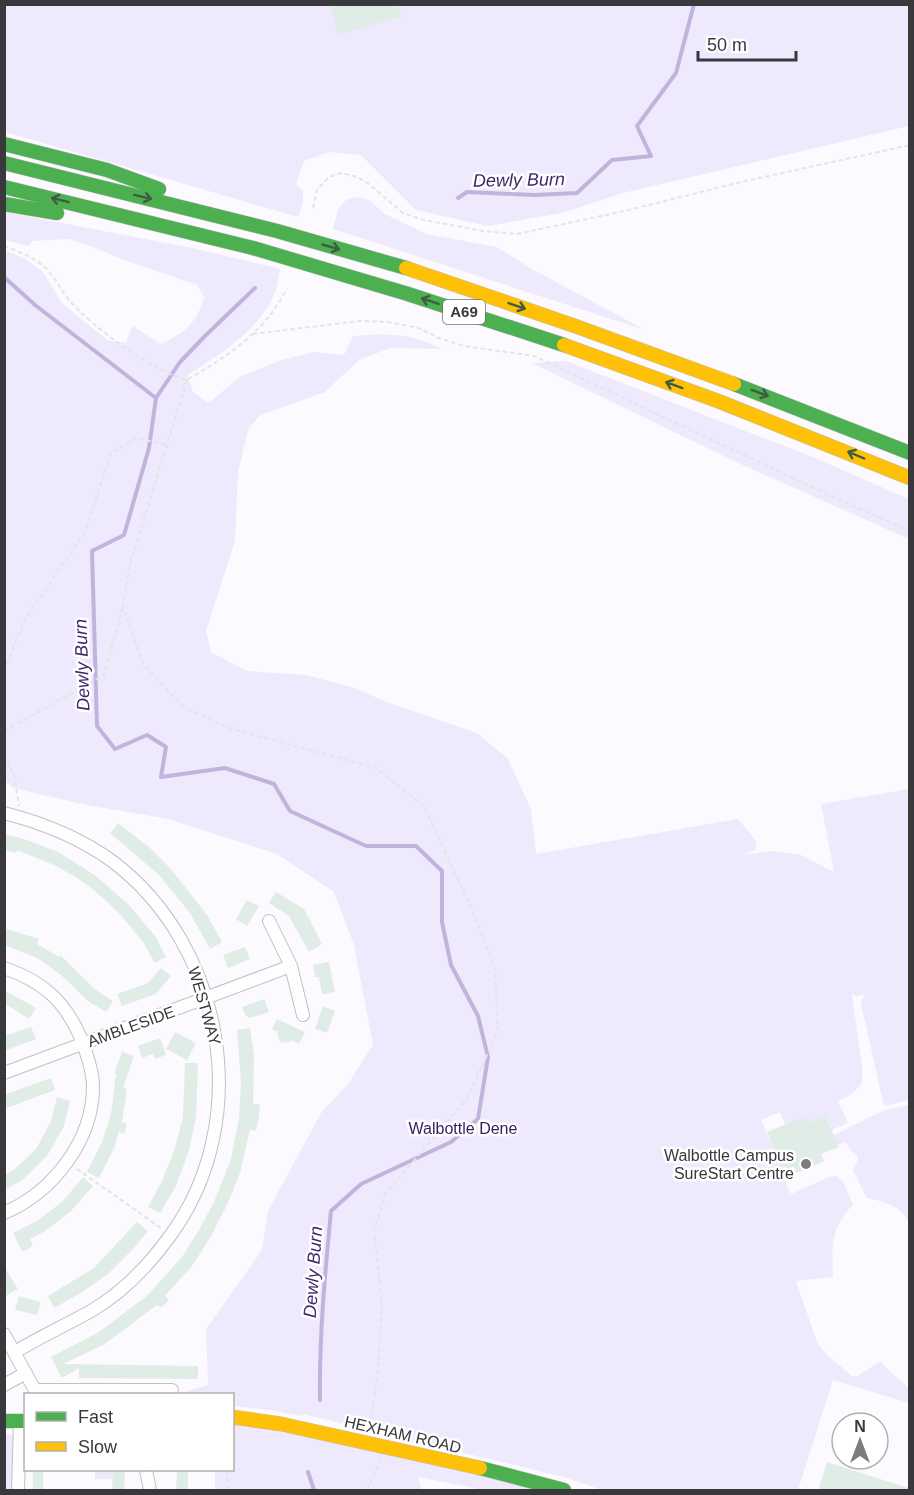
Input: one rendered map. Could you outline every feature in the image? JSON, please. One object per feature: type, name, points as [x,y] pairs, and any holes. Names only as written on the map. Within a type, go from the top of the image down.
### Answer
[{"type":"main road","name":"A69","points":[[4,144],[107,171],[277,231]]},
{"type":"main road","name":"A69","points":[[4,163],[277,231],[415,271],[586,329],[725,380],[909,453]]},
{"type":"main road","name":"A69","points":[[4,187],[253,248],[568,346],[718,400],[909,478]]},
{"type":"main road","name":"A69","points":[[4,204],[253,248]]},
{"type":"main road","name":"HEXHAM ROAD","points":[[234,1417],[281,1424],[368,1443],[502,1473],[564,1491]]},
{"type":"main road","points":[[4,1421],[23,1421]]},
{"type":"street","name":"WESTWAY","points":[[4,813],[68,834],[112,861],[164,914],[192,959],[206,998],[218,1053],[220,1087],[214,1133],[205,1166],[187,1209],[171,1235],[132,1279],[110,1298],[91,1311],[15,1352]]},
{"type":"street","points":[[269,921],[291,966],[303,1015]]},
{"type":"street","name":"AMBLESIDE","points":[[4,1073],[291,966]]},
{"type":"street","points":[[4,968],[34,982],[63,1005],[72,1018],[83,1044],[91,1068],[93,1086],[86,1124],[68,1162],[38,1193],[17,1208],[4,1213]]},
{"type":"street","points":[[4,1334],[37,1392],[171,1390]]},
{"type":"street","points":[[4,1385],[26,1373]]},
{"type":"street","points":[[18,1491],[23,1421]]},
{"type":"street","points":[[146,1471],[150,1491]]},
{"type":"path","points":[[313,208],[317,190],[329,177],[342,173],[357,177],[369,184],[403,213],[424,220],[483,231],[516,234],[909,145]]},
{"type":"path","points":[[4,246],[29,255],[50,272],[69,301],[90,321],[165,372],[187,381]]},
{"type":"path","points":[[4,731],[104,675],[123,606],[130,564],[187,381],[219,362],[253,334],[267,319],[287,289]]},
{"type":"path","points":[[253,334],[359,321],[388,322],[419,328],[439,338],[464,346],[534,356],[909,531]]},
{"type":"path","points":[[4,671],[24,621],[85,532],[111,453],[136,438],[167,445]]},
{"type":"path","points":[[123,606],[143,664],[182,706],[229,728],[376,768],[424,806],[473,912],[495,969],[498,1030],[467,1099],[386,1193],[374,1230],[382,1304],[378,1370],[368,1443]]},
{"type":"path","points":[[4,754],[14,776],[17,794]]},
{"type":"path","points":[[68,1162],[171,1235]]},
{"type":"path","points":[[367,1491],[386,1448]]},
{"type":"path","points":[[227,1471],[228,1491]]},
{"type":"green space","points":[[4,5],[909,5],[909,126],[623,193],[562,213],[487,226],[416,210],[361,155],[329,152],[304,161],[296,184],[303,191],[303,202],[298,217],[5,132]]},
{"type":"green space","points":[[360,197],[371,201],[383,213],[426,234],[497,247],[532,269],[645,330],[333,229],[338,209],[347,199]]},
{"type":"green space","name":"Walbottle Dene","points":[[5,212],[197,249],[280,269],[275,292],[268,306],[250,330],[188,375],[193,392],[209,403],[239,377],[279,361],[313,352],[344,355],[353,336],[399,335],[442,349],[390,348],[359,360],[325,392],[261,415],[249,427],[238,472],[235,541],[206,631],[211,652],[247,671],[306,675],[355,688],[386,702],[477,733],[508,759],[531,809],[536,854],[738,819],[757,842],[755,850],[742,855],[774,851],[801,855],[834,872],[821,804],[909,789],[909,1100],[884,1106],[861,1004],[865,994],[856,996],[852,994],[862,1083],[852,1094],[838,1101],[848,1123],[832,1130],[825,1115],[807,1123],[803,1116],[785,1124],[780,1112],[761,1120],[784,1171],[781,1172],[791,1194],[829,1177],[837,1176],[843,1182],[853,1204],[836,1230],[832,1255],[833,1277],[796,1281],[817,1342],[825,1353],[852,1376],[857,1376],[881,1361],[909,1388],[909,1403],[833,1380],[798,1490],[602,1490],[564,1477],[303,1414],[303,1416],[234,1406],[234,1393],[181,1393],[208,1385],[206,1329],[262,1250],[268,1211],[321,1113],[348,1084],[373,1045],[354,945],[334,892],[277,854],[168,819],[82,804],[13,788],[5,781],[4,250],[24,258],[42,271],[62,303],[107,340],[126,343],[133,326],[161,344],[194,321],[204,297],[197,285],[68,239],[33,241],[28,246],[5,240]]},
{"type":"green space","points":[[566,361],[815,458],[909,499],[909,539],[738,463],[532,363]]},
{"type":"green space","points":[[909,1105],[909,1223],[897,1208],[867,1198],[853,1171],[858,1159],[857,1155],[850,1150],[846,1142],[838,1145],[834,1135],[882,1111]]},
{"type":"green space","points":[[234,1425],[261,1428],[443,1465],[535,1490],[483,1490],[418,1477],[422,1490],[215,1490],[215,1471],[234,1471]]},
{"type":"green space","points":[[4,1433],[12,1435],[15,1441],[13,1490],[5,1490]]},
{"type":"green space","points":[[95,1471],[113,1471],[113,1479],[95,1479]]},
{"type":"building","points":[[329,4],[397,4],[401,16],[339,35]]},
{"type":"building","points":[[118,823],[150,848],[171,869],[207,915],[222,942],[210,949],[190,913],[159,875],[110,833]]},
{"type":"building","points":[[4,834],[58,852],[96,876],[129,905],[155,936],[166,957],[155,963],[143,942],[119,913],[76,877],[17,850],[16,853],[4,850]]},
{"type":"building","points":[[276,892],[304,909],[322,944],[309,952],[289,916],[269,903]]},
{"type":"building","points":[[247,900],[259,906],[247,926],[236,919]]},
{"type":"building","points":[[4,928],[39,939],[37,944],[59,957],[60,955],[96,990],[113,1001],[106,1012],[88,1001],[62,976],[37,958],[4,945]]},
{"type":"building","points":[[245,947],[250,959],[228,968],[223,955]]},
{"type":"building","points":[[329,962],[335,992],[322,994],[319,977],[315,977],[313,965]]},
{"type":"building","points":[[161,968],[171,976],[156,994],[122,1006],[117,994],[148,983]]},
{"type":"building","points":[[4,990],[36,1008],[29,1019],[4,1003]]},
{"type":"building","points":[[264,999],[269,1012],[250,1018],[246,1016],[242,1007]]},
{"type":"building","points":[[323,1006],[335,1011],[327,1033],[315,1029]]},
{"type":"building","points":[[277,1019],[305,1032],[299,1044],[293,1041],[281,1043],[278,1032],[272,1029]]},
{"type":"building","points":[[31,1027],[36,1039],[4,1051],[4,1036]]},
{"type":"building","points":[[250,1028],[254,1056],[253,1104],[260,1104],[259,1117],[256,1131],[250,1130],[240,1173],[210,1238],[192,1266],[165,1296],[169,1300],[161,1308],[157,1305],[105,1344],[63,1364],[198,1366],[198,1379],[79,1378],[79,1368],[62,1378],[51,1357],[99,1332],[148,1295],[182,1257],[199,1230],[214,1202],[231,1159],[239,1118],[241,1083],[237,1030]]},
{"type":"building","points":[[175,1032],[196,1043],[187,1060],[166,1049]]},
{"type":"building","points":[[160,1038],[166,1055],[155,1059],[153,1054],[142,1058],[138,1046]]},
{"type":"building","points":[[122,1052],[134,1056],[123,1088],[127,1089],[122,1122],[127,1124],[124,1134],[119,1132],[99,1178],[87,1172],[102,1142],[111,1114],[116,1074],[114,1074]]},
{"type":"building","points":[[185,1063],[198,1063],[196,1117],[189,1151],[175,1188],[160,1213],[148,1207],[162,1181],[175,1148],[183,1117]]},
{"type":"building","points":[[51,1078],[55,1090],[4,1109],[4,1095]]},
{"type":"building","points":[[57,1097],[70,1101],[64,1126],[47,1156],[21,1181],[4,1190],[4,1175],[14,1170],[36,1149],[51,1121]]},
{"type":"building","points":[[825,1115],[839,1147],[821,1154],[824,1161],[796,1173],[794,1166],[784,1171],[767,1132],[804,1116],[807,1123]]},
{"type":"building","points":[[83,1177],[93,1186],[71,1211],[45,1231],[30,1239],[33,1246],[22,1252],[13,1233],[37,1221],[63,1201]]},
{"type":"building","points":[[137,1222],[148,1231],[133,1249],[107,1275],[54,1308],[48,1296],[94,1268]]},
{"type":"building","points":[[4,1266],[18,1289],[4,1297]]},
{"type":"building","points":[[19,1296],[41,1302],[37,1315],[15,1310]]},
{"type":"building","points":[[827,1462],[830,1463],[830,1471],[855,1471],[908,1488],[908,1491],[818,1491]]},
{"type":"building","points":[[33,1471],[43,1471],[43,1491],[33,1491]]},
{"type":"building","points":[[113,1471],[125,1471],[124,1491],[112,1491]]},
{"type":"building","points":[[177,1471],[188,1471],[188,1491],[176,1491]]},
{"type":"waterway","name":"Dewly Burn","points":[[458,198],[467,192],[534,195],[577,193],[612,160],[651,156],[637,126],[676,73],[694,4]]},
{"type":"waterway","points":[[4,277],[35,305],[156,398]]},
{"type":"waterway","name":"Dewly Burn","points":[[255,288],[180,362],[156,398],[149,448],[124,535],[92,551],[97,726],[115,749],[147,735],[166,747],[161,777],[225,768],[274,784],[290,811],[366,846],[416,846],[442,871],[442,922],[451,965],[478,1016],[488,1057],[478,1119],[451,1142],[361,1184],[331,1211],[321,1329],[320,1400]]},
{"type":"waterway","points":[[308,1472],[314,1490]]},
{"type":"traffic: fast","points":[[4,144],[107,170],[159,189]]},
{"type":"traffic: fast","points":[[4,163],[277,231],[406,268]]},
{"type":"traffic: fast","points":[[4,187],[253,248],[408,294],[564,345]]},
{"type":"traffic: fast","points":[[4,204],[57,213]]},
{"type":"traffic: fast","points":[[734,384],[910,453]]},
{"type":"traffic: fast","points":[[4,1421],[24,1421]]},
{"type":"traffic: fast","points":[[480,1468],[564,1490]]},
{"type":"traffic: slow","points":[[406,268],[734,384]]},
{"type":"traffic: slow","points":[[564,345],[718,401],[910,478]]},
{"type":"traffic: slow","points":[[234,1417],[281,1424],[480,1468]]},
{"type":"place","name":"Walbottle Campus SureStart Centre","points":[[806,1164]]}]
